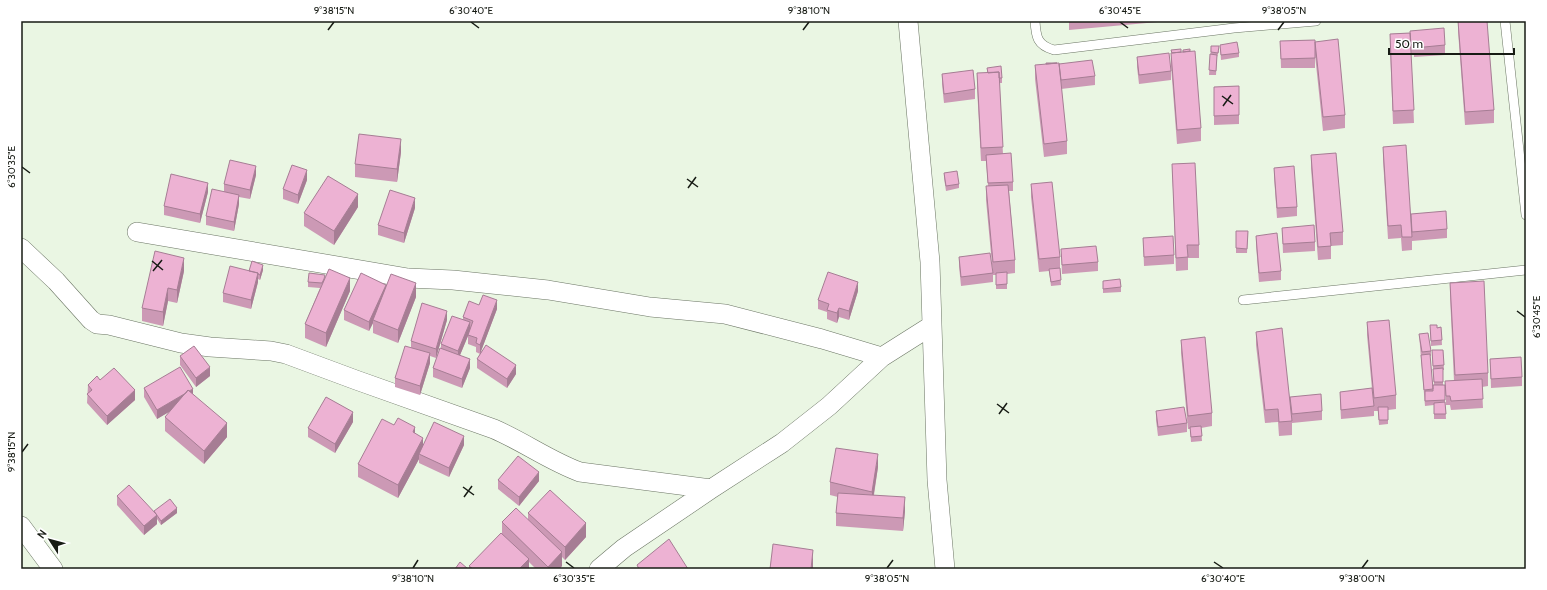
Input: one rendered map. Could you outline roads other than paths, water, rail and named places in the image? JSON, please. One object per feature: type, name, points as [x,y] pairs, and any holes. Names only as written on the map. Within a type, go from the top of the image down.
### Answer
[{"type":"street","points":[[908,21],[930,262],[937,480],[945,569]]},
{"type":"street","points":[[137,232],[408,278],[453,280],[548,290],[650,307],[726,314],[822,339],[882,357]]},
{"type":"street","points":[[21,248],[56,281],[96,324],[109,325],[181,343],[210,347],[271,351],[286,354],[494,429],[508,435],[564,466],[580,472],[592,475],[710,489]]},
{"type":"street","points":[[599,569],[624,548],[710,489],[782,443],[829,406],[882,357],[932,326]]},
{"type":"street","points":[[21,526],[53,569]]},
{"type":"lane","points":[[1035,21],[1036,35],[1040,43],[1054,50],[1234,25],[1316,21]]},
{"type":"lane","points":[[1505,21],[1526,215]]},
{"type":"lane","points":[[1243,300],[1526,270]]}]
